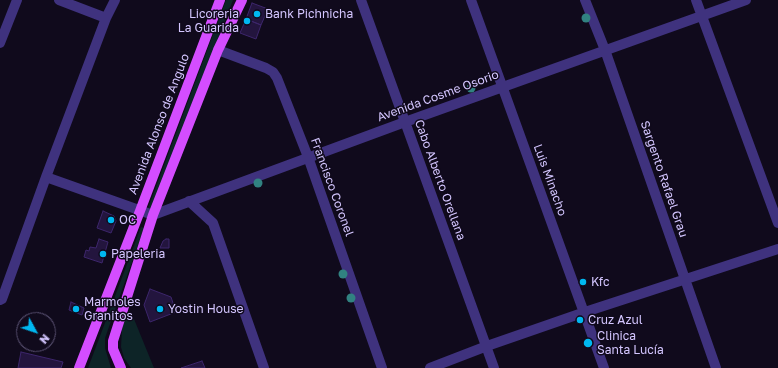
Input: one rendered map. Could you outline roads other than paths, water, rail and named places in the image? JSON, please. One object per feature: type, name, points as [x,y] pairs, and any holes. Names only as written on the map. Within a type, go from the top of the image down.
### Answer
[{"type":"main road","name":"Avenida Alonso de Angulo","points":[[79,368],[220,0]]},
{"type":"main road","points":[[121,368],[113,349],[113,341],[153,215],[218,50],[242,0]]},
{"type":"street","points":[[0,43],[17,0]]},
{"type":"street","points":[[60,0],[106,18]]},
{"type":"street","points":[[0,300],[2,299],[106,18],[115,0]]},
{"type":"street","name":"Cabo Alberto Orellana","points":[[361,0],[494,368]]},
{"type":"street","name":"Luis Minacho","points":[[471,0],[604,368]]},
{"type":"street","name":"Sargento Rafael Grau","points":[[585,0],[605,50],[716,368]]},
{"type":"street","points":[[696,0],[778,223]]},
{"type":"street","name":"Avenida Cosme Osorio","points":[[153,215],[308,157],[746,0]]},
{"type":"street","name":"Francisco Coronel","points":[[218,50],[266,68],[273,72],[277,78],[308,157],[382,368]]},
{"type":"street","points":[[46,178],[153,215]]},
{"type":"street","points":[[189,201],[213,223],[264,368]]},
{"type":"street","points":[[430,368],[584,312],[778,249]]},
{"type":"place","name":"Bank Pichnicha","points":[[257,14]]},
{"type":"place","name":"Licoreria La Guarida","points":[[247,21]]},
{"type":"place","name":"OC","points":[[111,220]]},
{"type":"place","name":"Papeleria","points":[[103,254]]},
{"type":"place","name":"Kfc","points":[[583,282]]},
{"type":"place","name":"Marmoles Granitos","points":[[76,309]]},
{"type":"place","name":"Yostin House","points":[[160,309]]},
{"type":"place","name":"Cruz Azul","points":[[580,320]]},
{"type":"place","name":"Clinica Santa Lucía","points":[[588,343]]}]
